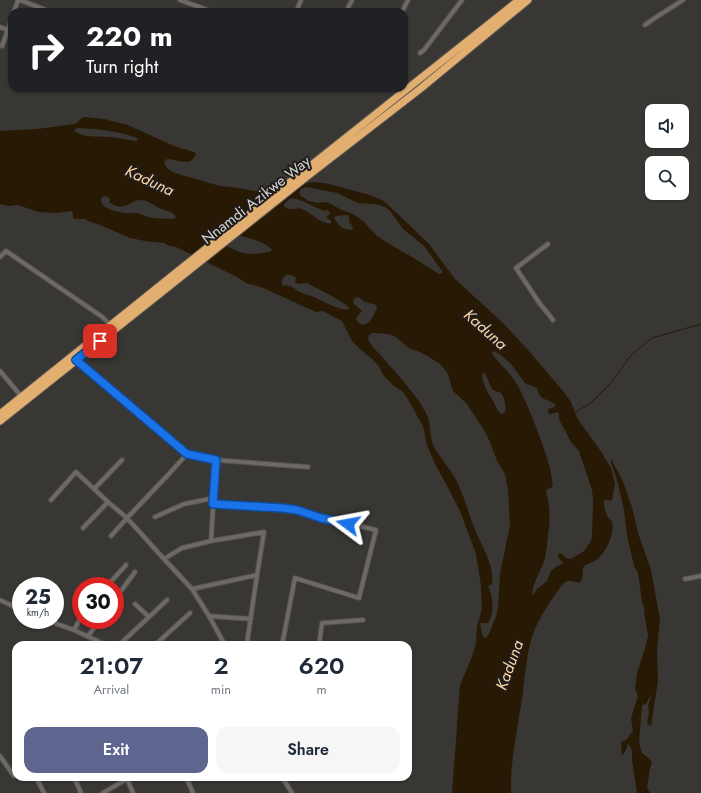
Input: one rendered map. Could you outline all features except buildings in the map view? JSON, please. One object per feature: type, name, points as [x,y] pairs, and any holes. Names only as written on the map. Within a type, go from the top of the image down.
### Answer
[{"type":"highway","name":"Nnamdi Azikwe Way","points":[[408,90],[519,0]]},
{"type":"highway","name":"Nnamdi Azikwe Way","points":[[303,175],[420,89],[528,0]]},
{"type":"highway","name":"Nnamdi Azikwe Way","points":[[0,421],[180,273],[405,92]]},
{"type":"highway","name":"Nnamdi Azikwe Way","points":[[0,414],[111,324],[180,273]]},
{"type":"street","points":[[19,0],[40,8]]},
{"type":"street","points":[[181,0],[202,8]]},
{"type":"street","points":[[420,53],[424,50],[462,0]]},
{"type":"street","points":[[645,25],[683,0]]},
{"type":"street","points":[[0,27],[8,30],[2,46]]},
{"type":"street","points":[[548,244],[516,268],[540,304],[553,320]]},
{"type":"street","points":[[0,257],[6,251],[111,324]]},
{"type":"street","points":[[76,360],[187,454],[216,460],[308,467]]},
{"type":"street","points":[[0,371],[22,397]]},
{"type":"street","points":[[111,536],[187,454]]},
{"type":"street","points":[[94,489],[122,460]]},
{"type":"street","points":[[211,541],[216,460]]},
{"type":"street","points":[[51,500],[76,472],[127,518],[192,588],[223,641]]},
{"type":"street","points":[[155,517],[184,504],[214,498]]},
{"type":"street","points":[[83,528],[108,502]]},
{"type":"street","points":[[213,504],[297,510],[321,518],[376,530],[359,598],[295,578],[283,641]]},
{"type":"street","points":[[164,559],[182,548],[211,541],[264,532],[247,641]]},
{"type":"street","points":[[115,577],[126,565]]},
{"type":"street","points":[[124,587],[135,572]]},
{"type":"street","points":[[192,588],[257,575]]},
{"type":"street","points":[[685,579],[701,576]]},
{"type":"street","points":[[0,600],[12,606]]},
{"type":"street","points":[[123,641],[167,600]]},
{"type":"street","points":[[135,604],[149,617]]},
{"type":"street","points":[[159,641],[190,613]]},
{"type":"street","points":[[209,616],[250,619]]},
{"type":"street","points":[[320,641],[322,623],[364,620]]},
{"type":"street","points":[[64,626],[98,641]]},
{"type":"street","points":[[88,636],[93,629]]},
{"type":"street","points":[[0,756],[12,773]]},
{"type":"street","points":[[38,781],[44,793]]},
{"type":"street","points":[[76,781],[81,793]]},
{"type":"street","points":[[103,793],[123,781]]},
{"type":"street","points":[[129,781],[133,793]]},
{"type":"street","points":[[188,781],[193,793]]},
{"type":"street","points":[[284,781],[292,793]]},
{"type":"water","name":"Kaduna","points":[[83,118],[104,119],[128,125],[174,146],[194,152],[196,154],[191,161],[183,162],[167,159],[164,162],[165,165],[175,173],[220,186],[268,192],[316,182],[370,195],[384,201],[429,244],[455,279],[502,322],[528,350],[571,402],[577,418],[611,468],[615,484],[612,500],[610,501],[605,499],[604,503],[606,513],[613,526],[607,547],[601,556],[584,566],[581,581],[579,583],[567,581],[561,586],[542,615],[533,634],[527,658],[514,746],[511,793],[452,793],[460,685],[472,657],[476,643],[477,627],[482,608],[481,586],[476,554],[460,511],[435,464],[427,445],[423,426],[406,396],[384,376],[378,365],[352,341],[342,321],[324,311],[316,312],[261,287],[246,283],[237,277],[176,247],[164,243],[130,238],[85,219],[75,219],[73,218],[73,213],[71,211],[57,213],[38,212],[18,205],[8,206],[0,204],[0,131],[37,129],[74,124]],"holes":[[[78,128],[108,131],[137,138],[138,140],[86,136],[75,131],[75,129]],[[306,187],[337,193],[358,203],[374,204],[385,207],[390,211],[403,229],[424,246],[442,273],[439,274],[377,236],[355,215],[327,202],[318,203],[309,201],[299,193]],[[106,196],[110,199],[109,202],[119,207],[123,207],[133,202],[142,200],[170,212],[176,217],[174,219],[154,218],[138,213],[126,213],[111,210],[103,205],[101,201],[102,197]],[[291,198],[304,201],[324,211],[328,210],[330,214],[326,217],[331,221],[331,223],[320,221],[302,209],[288,209],[284,206],[284,204]],[[348,215],[349,222],[353,227],[352,230],[341,227],[334,217],[336,216]],[[219,229],[259,242],[272,250],[258,254],[247,254],[225,245],[212,236],[212,234]],[[286,275],[293,275],[296,278],[295,283],[307,283],[336,299],[350,309],[341,309],[302,293],[290,286],[283,286],[282,279]],[[358,297],[365,302],[376,305],[377,307],[373,317],[367,324],[363,325],[358,322],[356,318],[362,311],[354,304],[353,301]],[[372,333],[388,334],[396,337],[410,349],[426,355],[440,364],[448,374],[453,391],[466,403],[484,430],[497,461],[505,474],[508,490],[510,525],[500,574],[498,607],[496,616],[486,638],[483,637],[480,623],[488,623],[492,614],[491,595],[488,586],[492,584],[492,577],[486,554],[458,484],[433,445],[426,412],[408,387],[368,339],[369,335]],[[494,351],[502,356],[511,364],[525,383],[537,388],[538,392],[544,399],[556,405],[555,407],[548,409],[548,413],[558,413],[559,420],[571,442],[579,451],[592,490],[593,501],[591,541],[584,551],[571,559],[566,558],[561,553],[559,554],[558,557],[563,564],[557,566],[551,571],[547,581],[537,589],[532,596],[532,591],[544,563],[550,519],[546,492],[552,487],[552,480],[546,453],[534,421],[522,394],[512,377],[492,354],[492,352]],[[482,373],[485,374],[492,389],[502,394],[506,408],[505,412],[502,414],[497,409],[483,381]]]},
{"type":"water","points":[[611,459],[622,479],[632,507],[638,533],[651,570],[660,619],[657,651],[658,681],[651,726],[647,723],[649,712],[648,706],[652,693],[646,704],[642,705],[639,743],[642,753],[652,762],[647,788],[650,793],[637,793],[632,750],[628,743],[622,756],[621,742],[626,740],[633,731],[631,718],[638,696],[635,689],[637,673],[648,635],[638,573],[634,566],[627,536],[624,510]]},
{"type":"waterway","points":[[575,413],[592,402],[611,383],[631,355],[652,338],[701,324]]},
{"type":"route","points":[[100,341],[76,360],[187,454],[216,460],[213,504],[267,506],[297,510],[321,518],[348,524]]}]
